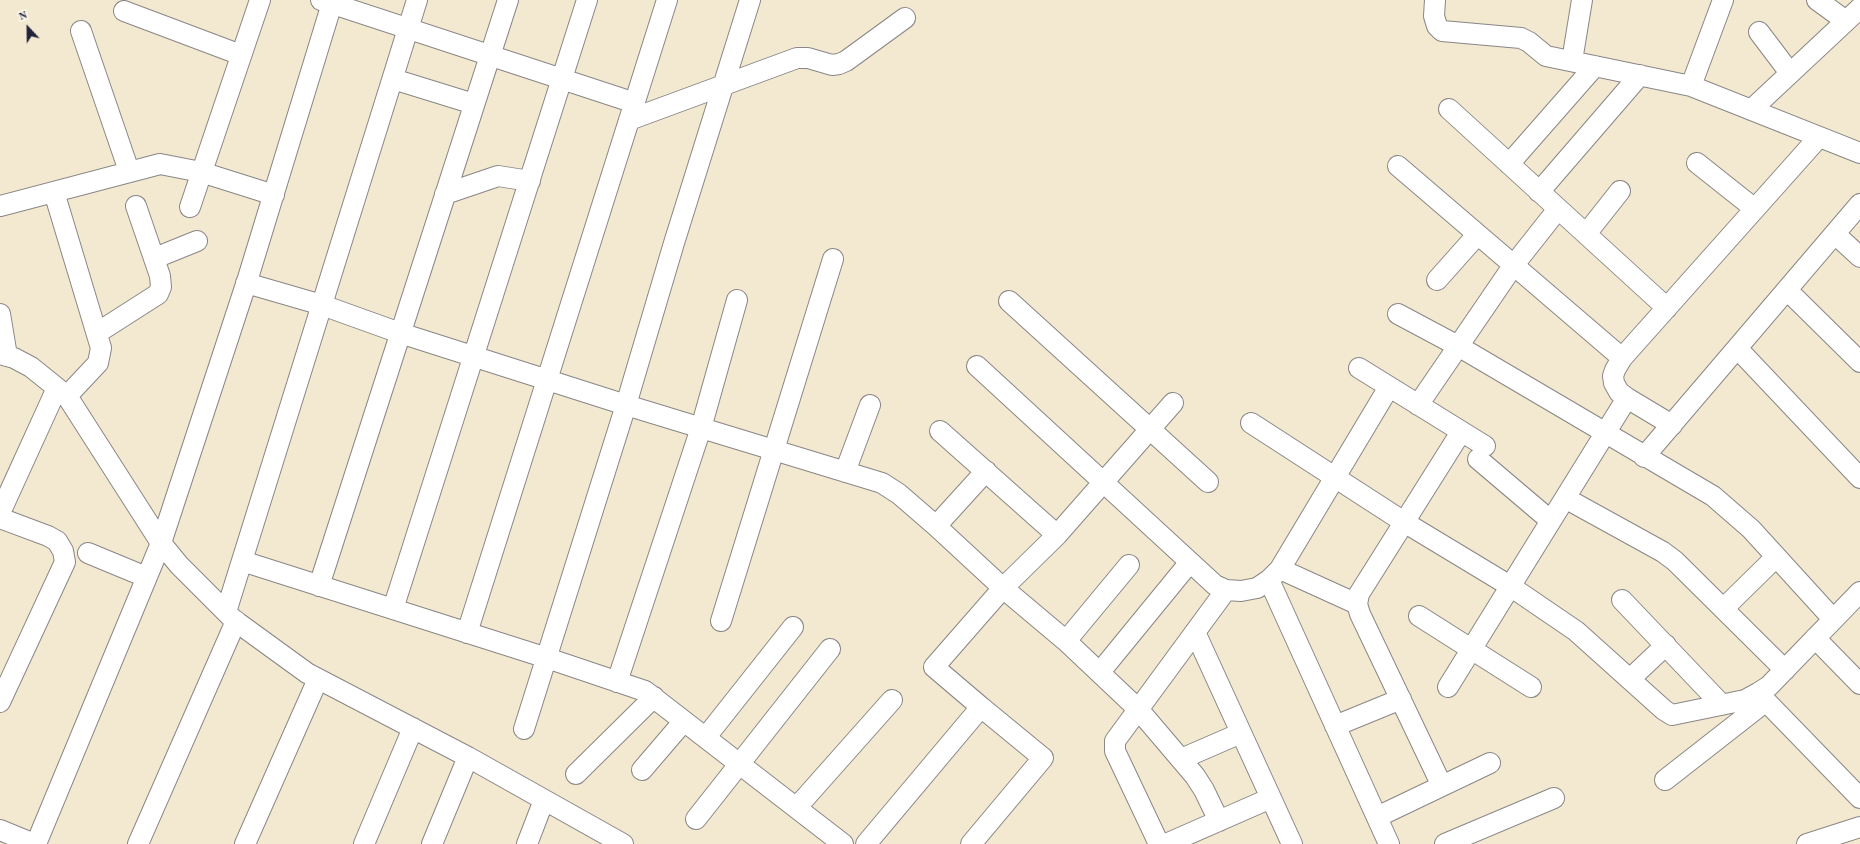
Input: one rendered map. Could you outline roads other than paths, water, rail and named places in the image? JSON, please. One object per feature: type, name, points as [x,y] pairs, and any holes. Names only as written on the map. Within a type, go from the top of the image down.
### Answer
[{"type":"street","points":[[190,207],[260,0]]},
{"type":"street","points":[[138,844],[231,616],[242,561],[417,0]]},
{"type":"street","points":[[319,586],[508,0]]},
{"type":"street","points":[[393,609],[475,357],[587,0]]},
{"type":"street","points":[[467,633],[668,0]]},
{"type":"street","points":[[524,729],[626,405],[674,243],[725,84],[750,0]]},
{"type":"street","points":[[1435,0],[1434,16],[1437,26],[1442,31],[1521,38],[1529,42],[1546,56],[1690,86],[1860,153]]},
{"type":"street","points":[[1572,61],[1582,0]]},
{"type":"street","points":[[1690,86],[1723,0]]},
{"type":"street","points":[[1751,110],[1853,15],[1817,0]]},
{"type":"street","points":[[0,830],[35,844],[161,543],[274,195],[329,1],[408,29],[562,79],[632,111],[725,84],[798,58],[808,58],[832,65],[839,64],[846,61],[905,18]]},
{"type":"street","points":[[124,11],[241,55]]},
{"type":"street","points":[[81,31],[129,171]]},
{"type":"street","points":[[1759,32],[1790,73]]},
{"type":"street","points":[[1509,164],[1595,66]]},
{"type":"street","points":[[1539,192],[1640,75]]},
{"type":"street","points":[[392,79],[474,104]]},
{"type":"street","points":[[1449,109],[1667,308]]},
{"type":"street","points":[[1672,425],[1626,398],[1619,392],[1613,376],[1615,370],[1622,358],[1818,137]]},
{"type":"street","points":[[1697,163],[1755,209]]},
{"type":"street","points":[[0,206],[160,164],[201,172],[274,195]]},
{"type":"street","points":[[1398,166],[1622,358]]},
{"type":"street","points":[[445,194],[498,176],[530,182]]},
{"type":"street","points":[[1586,234],[1620,191]]},
{"type":"street","points":[[0,512],[62,392],[98,363],[101,348],[54,192]]},
{"type":"street","points":[[1644,457],[1860,204]]},
{"type":"street","points":[[97,333],[158,294],[161,287],[160,276],[155,258],[136,206]]},
{"type":"street","points":[[1418,405],[1513,266],[1558,209]]},
{"type":"street","points":[[1835,234],[1860,258]]},
{"type":"street","points":[[1437,280],[1477,235]]},
{"type":"street","points":[[155,258],[198,241]]},
{"type":"street","points":[[721,621],[833,259]]},
{"type":"street","points":[[246,283],[322,305],[400,333],[626,405],[882,483],[899,494],[936,526],[1003,588],[1066,641],[1138,709],[1204,790],[1219,821]]},
{"type":"street","points":[[1787,290],[1860,362]]},
{"type":"street","points":[[618,682],[701,428],[737,300]]},
{"type":"street","points":[[1009,301],[1208,482]]},
{"type":"street","points":[[0,314],[3,355],[31,367],[62,392],[161,543],[179,565],[231,616],[295,665],[318,679],[468,757],[623,844]]},
{"type":"street","points":[[1398,314],[1458,346],[1644,457],[1713,496],[1751,529],[1833,619]]},
{"type":"street","points":[[1737,348],[1860,478]]},
{"type":"street","points":[[977,366],[1214,585],[1226,590],[1241,591],[1257,588],[1274,574],[1335,478],[1389,387]]},
{"type":"street","points":[[1359,368],[1461,432],[1551,521]]},
{"type":"street","points":[[1448,687],[1626,398]]},
{"type":"street","points":[[971,844],[1043,758],[981,708],[934,667],[1003,588],[1056,534],[1173,403]]},
{"type":"street","points":[[845,472],[870,405]]},
{"type":"street","points":[[1251,423],[1404,522],[1510,586],[1576,631],[1664,710],[1672,715],[1762,698]]},
{"type":"street","points":[[940,431],[1056,534]]},
{"type":"street","points":[[1442,786],[1357,604],[1359,594],[1461,432]]},
{"type":"street","points":[[936,526],[986,471]]},
{"type":"street","points":[[1565,498],[1663,552],[1690,574],[1784,670]]},
{"type":"street","points":[[0,518],[48,536],[56,541],[63,551],[65,562],[0,702]]},
{"type":"street","points":[[88,553],[146,577]]},
{"type":"street","points":[[1724,608],[1776,557]]},
{"type":"street","points":[[242,561],[547,658],[645,691],[843,844]]},
{"type":"street","points":[[1100,672],[1190,562]]},
{"type":"street","points":[[1066,641],[1129,565]]},
{"type":"street","points":[[1274,574],[1357,604]]},
{"type":"street","points":[[1274,574],[1335,726],[1389,844]]},
{"type":"street","points":[[1159,844],[1114,747],[1115,741],[1226,590]]},
{"type":"street","points":[[1665,780],[1762,698],[1769,686],[1860,592]]},
{"type":"street","points":[[1622,600],[1722,705]]},
{"type":"street","points":[[1418,616],[1531,687]]},
{"type":"street","points":[[706,737],[792,627]]},
{"type":"street","points":[[1195,632],[1271,798],[1289,843]]},
{"type":"street","points":[[1815,638],[1860,684]]},
{"type":"street","points":[[1630,679],[1666,645]]},
{"type":"street","points":[[696,819],[830,649]]},
{"type":"street","points":[[245,844],[318,679]]},
{"type":"street","points":[[576,774],[654,697]]},
{"type":"street","points":[[1762,698],[1860,798]]},
{"type":"street","points":[[1335,726],[1401,699]]},
{"type":"street","points":[[797,807],[892,700]]},
{"type":"street","points":[[866,844],[981,708]]},
{"type":"street","points":[[642,770],[684,721]]},
{"type":"street","points":[[364,844],[413,728]]},
{"type":"street","points":[[1180,759],[1241,733]]},
{"type":"street","points":[[432,844],[468,757]]},
{"type":"street","points":[[1377,818],[1490,763]]},
{"type":"street","points":[[1166,844],[1271,798]]},
{"type":"street","points":[[1445,844],[1554,798]]},
{"type":"street","points":[[527,844],[544,800]]},
{"type":"street","points":[[1807,844],[1853,834]]}]
